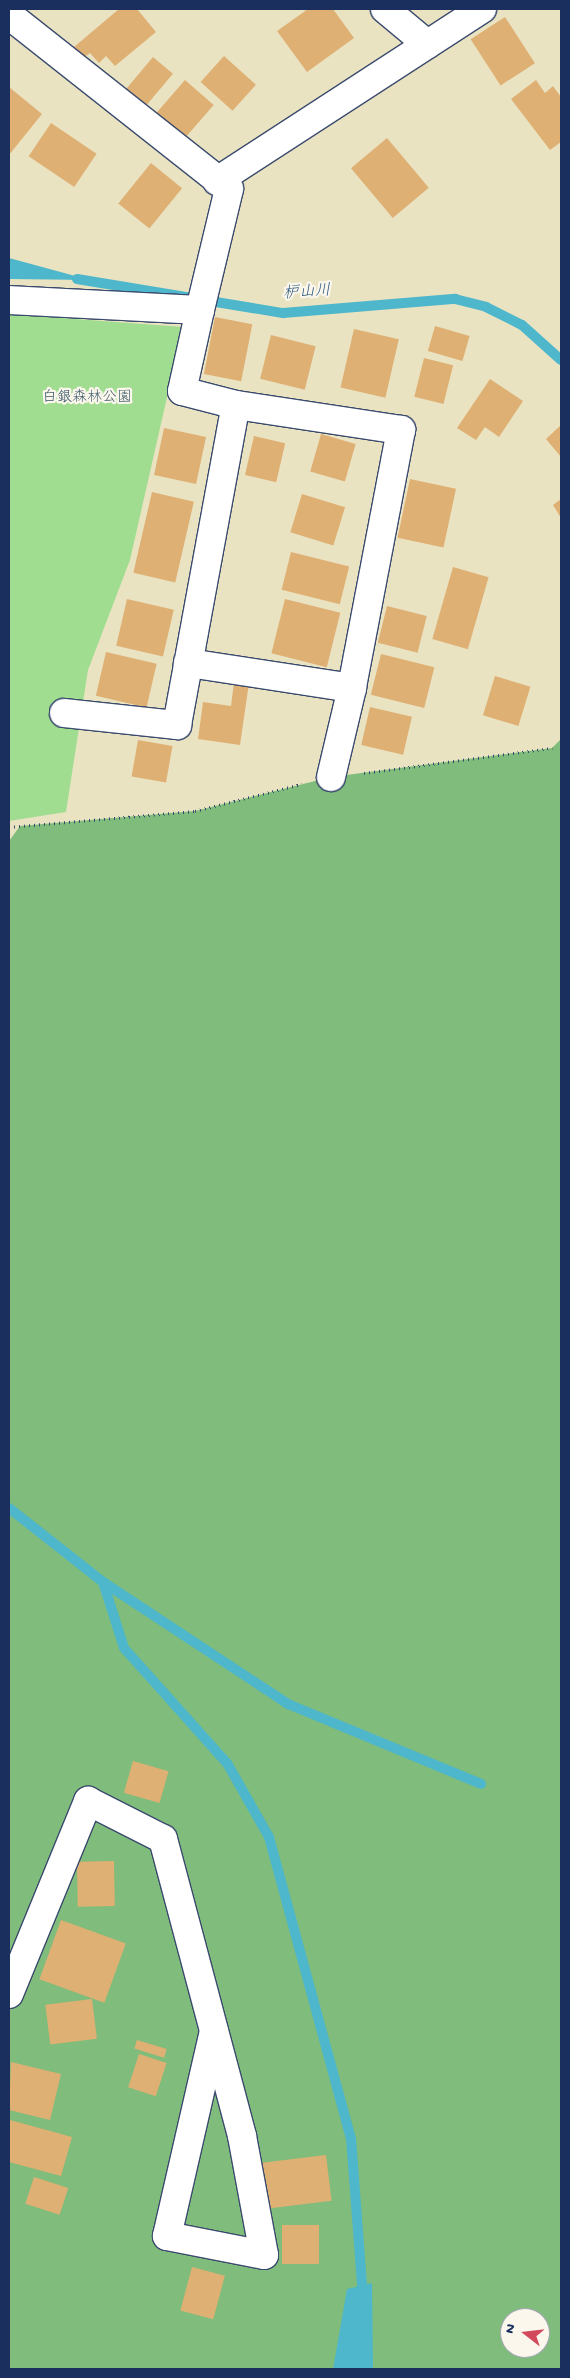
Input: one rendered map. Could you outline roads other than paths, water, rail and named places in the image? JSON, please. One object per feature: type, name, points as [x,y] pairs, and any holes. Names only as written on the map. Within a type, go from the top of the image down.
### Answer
[{"type":"street","points":[[385,9],[428,44]]},
{"type":"street","points":[[217,181],[482,9]]},
{"type":"street","points":[[9,16],[229,189],[182,391],[236,404],[401,430],[352,688],[331,777]]},
{"type":"street","points":[[9,300],[200,309]]},
{"type":"street","points":[[64,713],[177,725],[236,404]]},
{"type":"street","points":[[188,663],[352,688]]},
{"type":"street","points":[[9,1994],[88,1801],[162,1839],[214,2030],[242,2136],[264,2255],[167,2236],[214,2030]]},
{"type":"water","points":[[9,258],[90,280],[9,279]]},
{"type":"water","points":[[372,2283],[373,2369],[333,2369],[347,2289]]},
{"type":"waterway","name":"枦山川","points":[[77,279],[283,313],[455,299],[486,307],[522,325],[561,360]]},
{"type":"waterway","points":[[9,1508],[103,1582],[288,1704],[481,1784]]},
{"type":"waterway","points":[[103,1582],[124,1648],[227,1763],[269,1837],[351,2138],[362,2285]]},
{"type":"park label","name":"白銀森林公園","points":[[87,399]]}]
